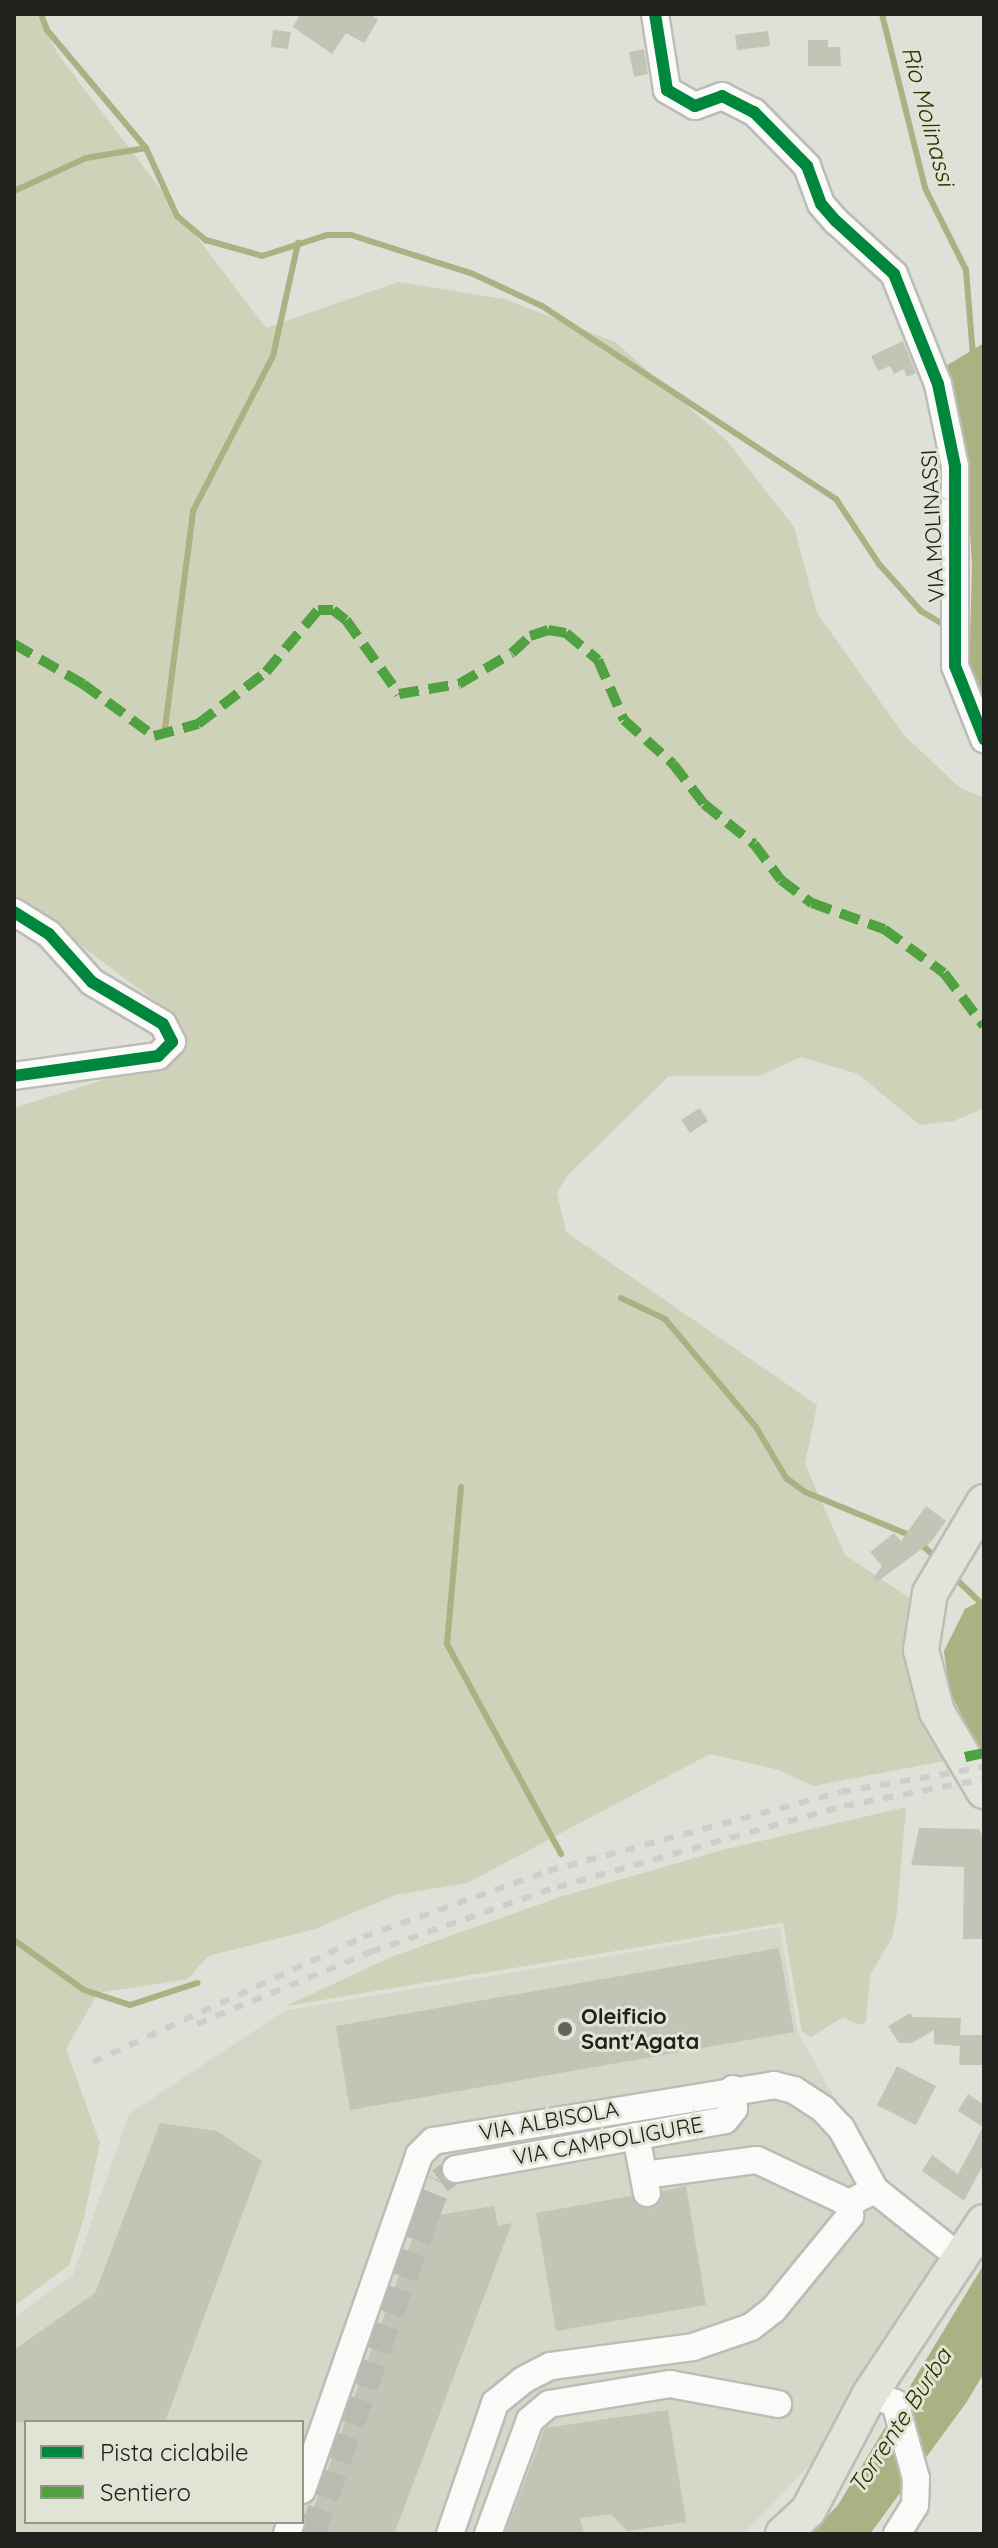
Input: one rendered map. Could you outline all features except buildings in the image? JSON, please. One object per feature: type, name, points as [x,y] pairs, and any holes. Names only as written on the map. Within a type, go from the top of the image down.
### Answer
[{"type":"main road","points":[[984,1502],[930,1593],[921,1650],[937,1712],[984,1791]]},
{"type":"main road","points":[[783,2534],[808,2511],[882,2398],[984,2222]]},
{"type":"street","name":"VIA MOLINASSI","points":[[655,14],[667,90],[695,106],[722,96],[754,112],[807,166],[821,204],[894,274],[938,384],[955,466],[959,570],[955,666],[984,739]]},
{"type":"street","points":[[14,912],[49,934],[92,982],[163,1024],[172,1042],[158,1056],[14,1076]]},
{"type":"street","name":"VIA ALBISOLA","points":[[304,2484],[424,2146],[442,2138],[733,2089],[774,2085],[808,2097],[841,2128],[875,2190],[963,2260]]},
{"type":"street","name":"VIA CAMPOLIGURE","points":[[456,2169],[730,2118],[733,2089]]},
{"type":"street","points":[[636,2136],[649,2184],[757,2160],[849,2203]]},
{"type":"street","points":[[849,2203],[875,2190]]},
{"type":"street","points":[[450,2534],[495,2403],[551,2366],[693,2347],[751,2327],[773,2310],[850,2216],[849,2203]]},
{"type":"street","points":[[488,2534],[530,2420],[549,2404],[670,2384],[778,2404]]},
{"type":"street","points":[[882,2398],[916,2478],[915,2505],[897,2534]]},
{"type":"shaded area","points":[[14,14],[39,14],[57,53],[266,328],[398,282],[504,299],[615,342],[727,441],[794,527],[817,613],[904,735],[959,787],[984,798],[984,1108],[954,1121],[920,1125],[858,1074],[801,1057],[759,1076],[669,1076],[567,1176],[557,1193],[566,1232],[817,1405],[805,1464],[845,1555],[911,1599],[907,1657],[924,1730],[944,1761],[813,1786],[779,1770],[710,1754],[467,1883],[395,1895],[315,1929],[208,1956],[188,1979],[98,1993],[66,2049],[100,2143],[84,2217],[69,2265],[14,2306],[14,1108],[169,1059],[182,1039],[175,1016],[14,895]]},
{"type":"shaded area","points":[[906,1807],[892,1938],[870,1975],[866,2022],[858,2025],[843,2017],[811,2037],[802,2032],[783,1923],[286,2006],[391,1957],[560,1897],[722,1850]]},
{"type":"shaded area","points":[[780,1927],[798,2033],[881,2180],[953,2235],[863,2368],[811,2464],[743,2534],[14,2534],[14,2317],[73,2275],[129,2114],[284,2011]]},
{"type":"water","points":[[984,343],[984,706],[969,677],[972,565],[965,450],[946,366]]},
{"type":"water","points":[[984,1599],[984,1761],[949,1690],[944,1651],[965,1609]]},
{"type":"water","name":"Torrente Burba","points":[[984,2264],[984,2373],[966,2403],[870,2534],[810,2534],[838,2505]]},
{"type":"waterway","points":[[41,14],[47,30],[146,148],[177,216],[206,240],[262,256],[327,235],[351,235],[473,274],[542,306],[836,499],[879,564],[921,611],[949,628]]},
{"type":"waterway","name":"Rio Molinassi","points":[[882,14],[925,188],[966,270],[973,355]]},
{"type":"waterway","points":[[14,191],[86,158],[146,148]]},
{"type":"waterway","points":[[165,728],[193,511],[273,356],[298,243]]},
{"type":"waterway","points":[[621,1298],[665,1319],[756,1427],[786,1478],[805,1492],[912,1536]]},
{"type":"waterway","points":[[461,1487],[447,1644],[561,1854]]},
{"type":"waterway","points":[[920,1543],[938,1560]]},
{"type":"waterway","points":[[954,1577],[984,1606]]},
{"type":"waterway","points":[[14,1940],[84,1990],[130,2005],[197,1983]]},
{"type":"tunnel","points":[[312,2534],[425,2218],[440,2181],[456,2169]]},
{"type":"railway","points":[[93,2062],[363,1937],[548,1871],[841,1792],[984,1767]]},
{"type":"railway","points":[[197,2024],[371,1952],[557,1887],[844,1806],[984,1779]]},
{"type":"marked path","points":[[14,644],[83,684],[154,736],[198,724],[266,672],[318,610],[333,610],[346,620],[399,694],[459,684],[512,653],[530,636],[548,630],[566,633],[598,660],[624,720],[673,764],[704,804],[754,844],[781,880],[812,903],[884,929],[944,973],[984,1026]]},
{"type":"marked path","points":[[965,1757],[984,1753]]},
{"type":"cycle path","points":[[655,14],[667,90],[695,106],[722,96],[754,112],[807,166],[821,204],[894,274],[938,384],[955,466],[955,666],[984,739]]},
{"type":"cycle path","points":[[14,912],[49,934],[92,982],[163,1024],[172,1042],[158,1056],[14,1076]]},
{"type":"place","name":"Oleificio Sant'Agata","points":[[565,2029]]}]
